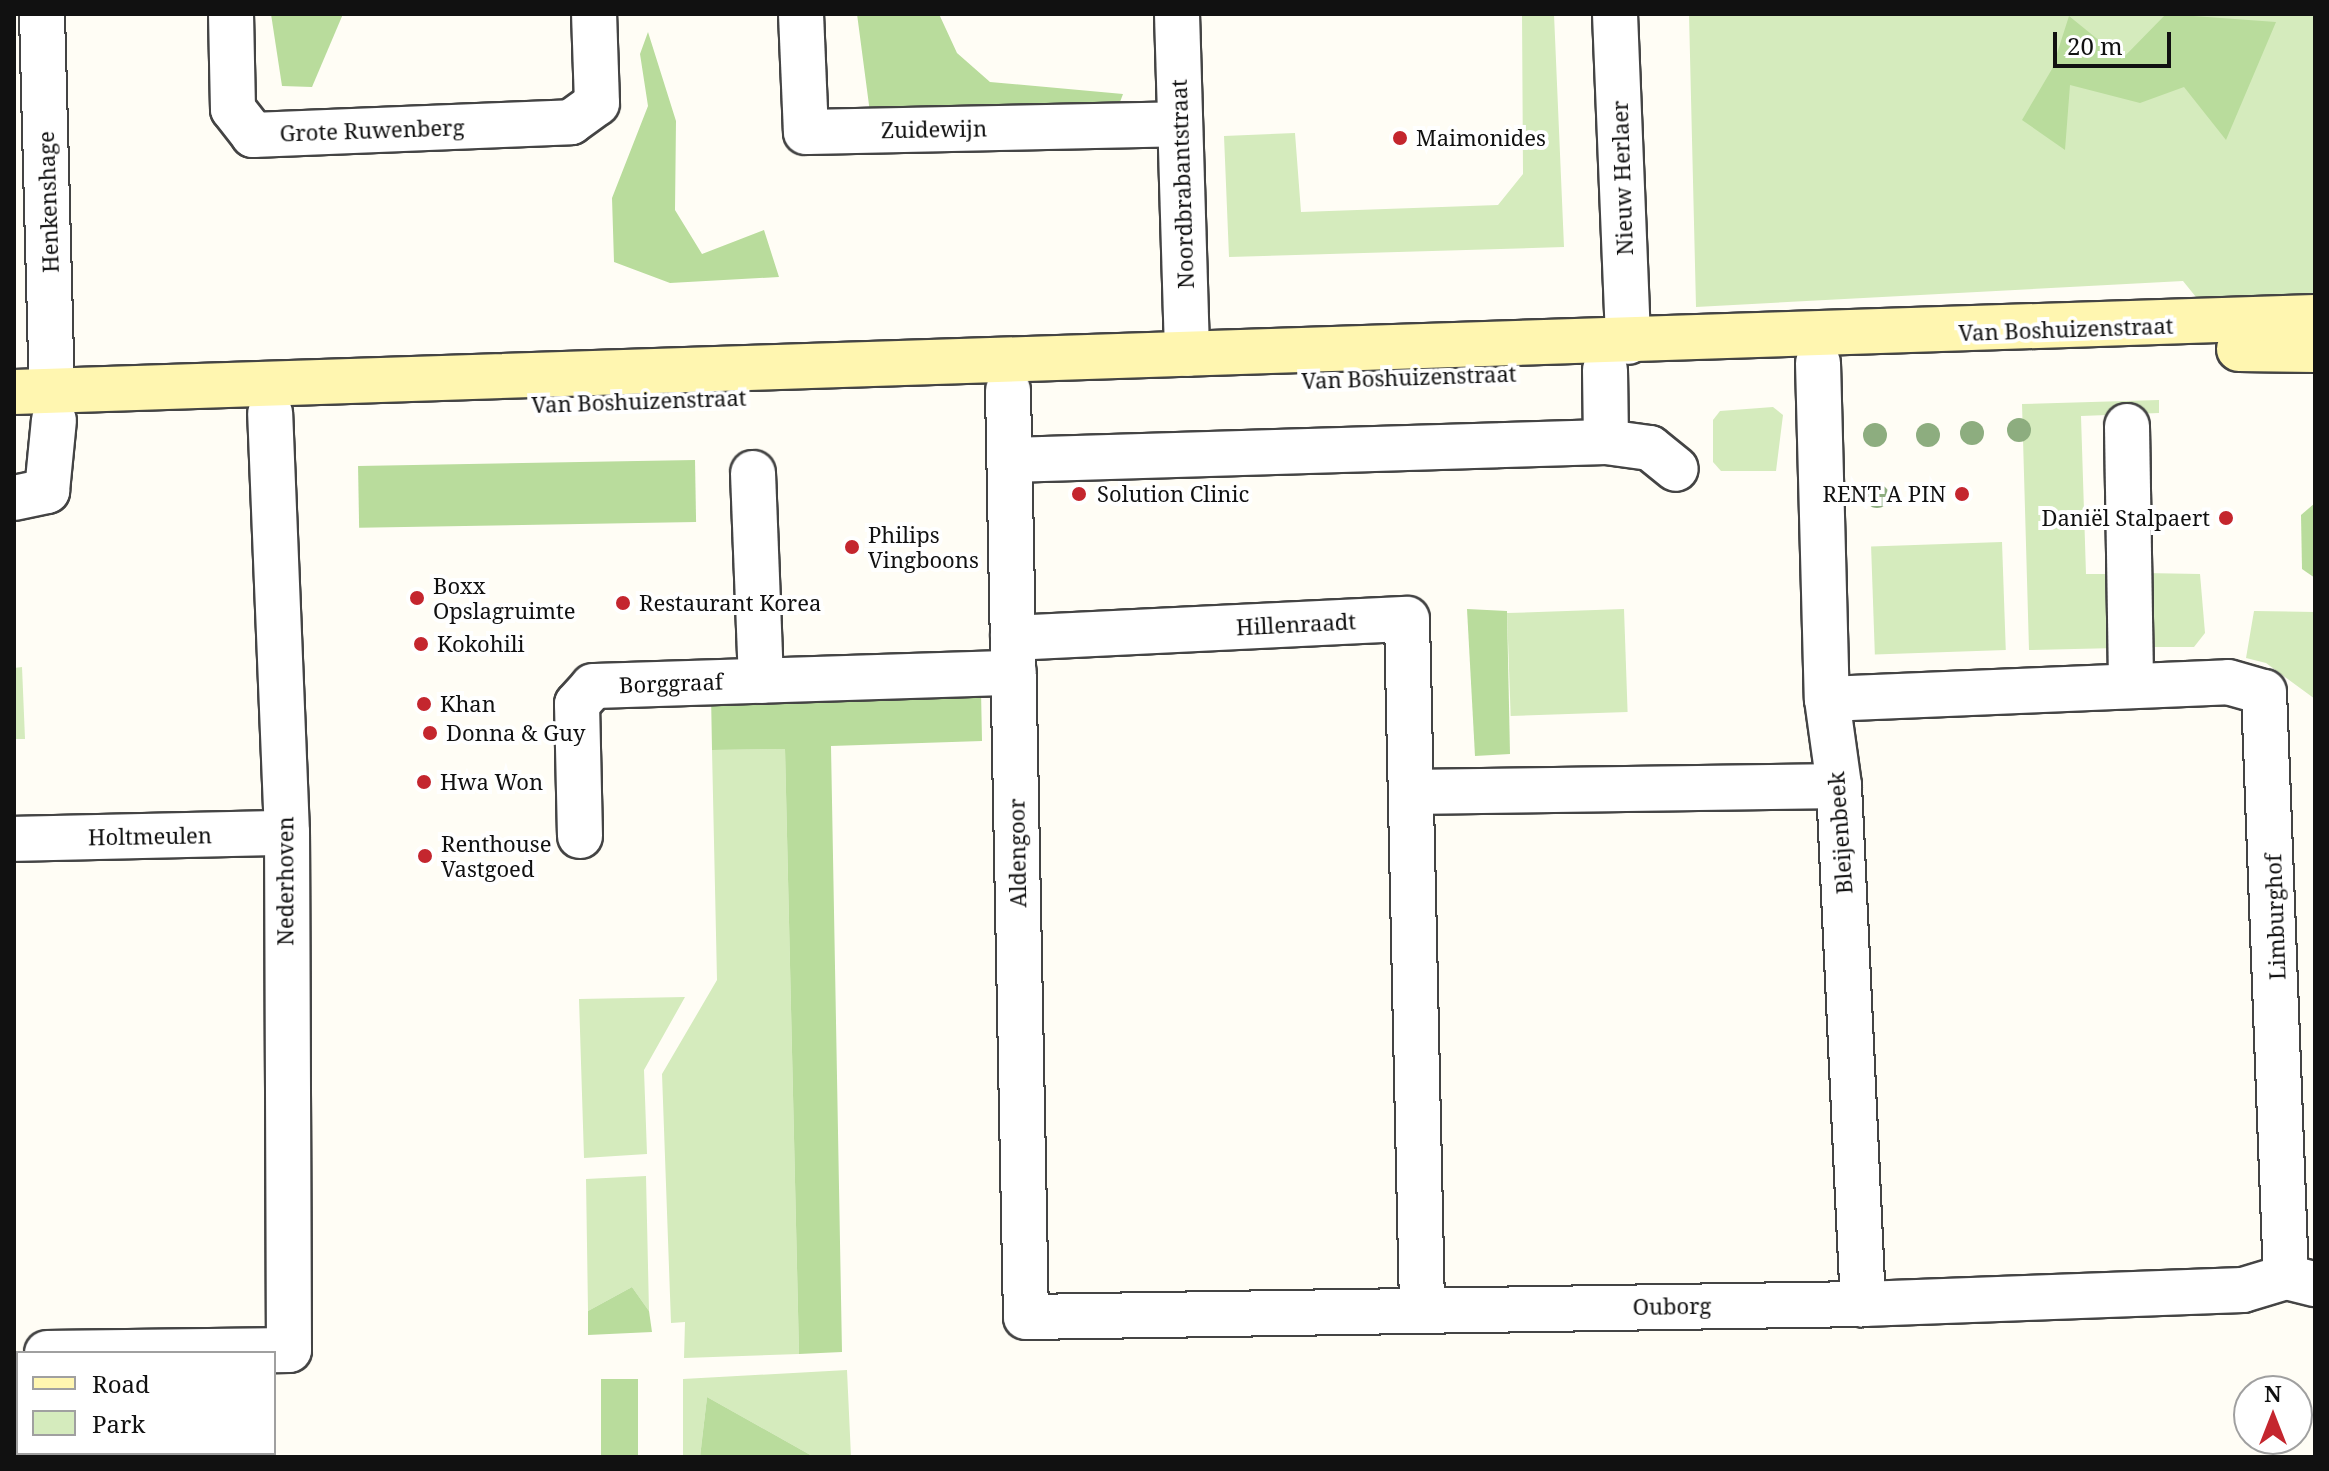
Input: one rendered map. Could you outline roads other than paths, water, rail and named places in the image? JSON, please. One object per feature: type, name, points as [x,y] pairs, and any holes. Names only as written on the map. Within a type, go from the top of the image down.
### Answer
[{"type":"street","name":"Henkenshage","points":[[34,406],[42,14]]},
{"type":"street","name":"Grote Ruwenberg","points":[[231,14],[233,109],[253,135],[571,122],[597,103],[594,14]]},
{"type":"street","name":"Zuidewijn","points":[[801,14],[806,132],[1180,124]]},
{"type":"street","name":"Noordbrabantstraat","points":[[1177,14],[1187,369]]},
{"type":"street","name":"Nieuw Herlaer","points":[[1606,442],[1621,361],[1615,14]]},
{"type":"street","name":"Van Boshuizenstraat","points":[[34,406],[1187,369],[1621,361],[2315,317]]},
{"type":"street","name":"Van Boshuizenstraat","points":[[1817,349],[2315,350]]},
{"type":"street","name":"Bleijenbeek","points":[[1817,349],[1827,699],[1839,786],[1863,1304]]},
{"type":"street","name":"Aldengoor","points":[[1008,376],[1026,1317]]},
{"type":"street","name":"Nederhoven","points":[[208,1351],[289,1350],[287,833],[270,398]]},
{"type":"street","points":[[14,498],[47,491],[34,406]]},
{"type":"street","points":[[2127,426],[2131,686]]},
{"type":"street","points":[[1010,460],[1606,442],[1650,448],[1676,469]]},
{"type":"street","points":[[753,473],[761,681]]},
{"type":"street","name":"Hillenraadt","points":[[1013,656],[1407,619],[1422,1309]]},
{"type":"street","name":"Borggraaf","points":[[580,836],[577,704],[593,686],[761,681],[1013,656]]},
{"type":"street","name":"Limburghof","points":[[1827,699],[2131,686],[2246,685],[2264,692],[2270,709],[2300,1280]]},
{"type":"street","points":[[1413,792],[1839,786]]},
{"type":"street","name":"Holtmeulen","points":[[14,839],[287,833]]},
{"type":"street","name":"Ouborg","points":[[1026,1317],[1863,1304],[2243,1290],[2300,1280]]},
{"type":"place","name":"Maimonides","points":[[1400,138]]},
{"type":"place","name":"Solution Clinic","points":[[1079,494]]},
{"type":"place","name":"RENT A PIN","points":[[1962,494]]},
{"type":"place","name":"Daniël Stalpaert","points":[[2226,518]]},
{"type":"place","name":"Philips Vingboons","points":[[852,547]]},
{"type":"place","name":"Boxx Opslagruimte","points":[[417,598]]},
{"type":"place","name":"Restaurant Korea","points":[[623,603]]},
{"type":"place","name":"Kokohili","points":[[421,644]]},
{"type":"place","name":"Khan","points":[[424,704]]},
{"type":"place","name":"Donna & Guy","points":[[430,733]]},
{"type":"place","name":"Hwa Won","points":[[424,782]]},
{"type":"place","name":"Renthouse Vastgoed","points":[[425,856]]}]
